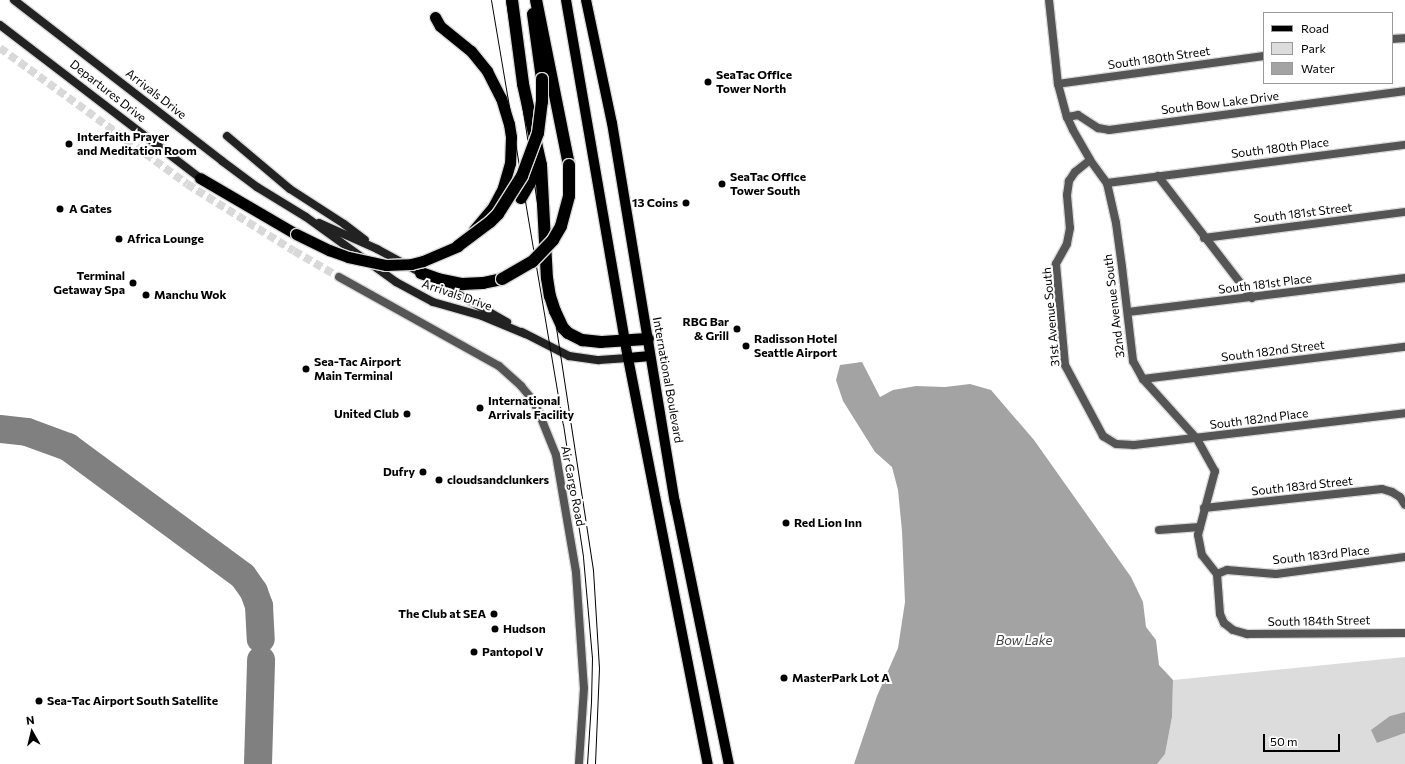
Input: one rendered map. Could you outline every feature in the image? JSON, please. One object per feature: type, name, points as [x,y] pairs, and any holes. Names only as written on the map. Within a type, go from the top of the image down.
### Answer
[{"type":"highway","points":[[512,0],[523,84],[539,155],[542,176],[547,278],[550,296],[559,320],[568,333],[582,340],[625,341],[648,339]]},
{"type":"highway","points":[[200,178],[296,234],[348,258],[386,265],[411,264],[423,261],[458,246],[490,222],[498,214],[522,176],[538,133],[542,102],[542,79],[532,0]]},
{"type":"highway","points":[[421,273],[438,279],[462,284],[483,283],[502,279],[532,262],[553,240],[563,219],[569,196],[568,165],[536,0]]},
{"type":"highway","points":[[435,18],[440,26],[474,54],[492,80],[505,109],[511,136],[510,163],[499,198],[482,222],[458,246]]},
{"type":"highway","points":[[521,198],[536,170],[539,155]]},
{"type":"main road","name":"Arrivals Drive","points":[[14,0],[222,161],[306,217],[378,270],[416,294],[448,307],[482,316],[525,334]]},
{"type":"main road","points":[[566,0],[628,358],[708,764]]},
{"type":"main road","name":"International Boulevard","points":[[586,0],[612,123],[675,502],[729,764]]},
{"type":"main road","name":"Departures Drive","points":[[0,25],[200,178]]},
{"type":"main road","points":[[227,136],[290,188],[344,224],[377,249]]},
{"type":"main road","name":"Arrivals Drive","points":[[306,217],[377,249],[525,334],[560,352],[580,358],[599,360],[628,358]]},
{"type":"main road","points":[[628,358],[650,356]]},
{"type":"street","name":"32nd Avenue South","points":[[1049,0],[1058,84],[1066,117],[1090,160],[1107,183],[1116,223],[1133,361],[1143,379],[1197,439],[1215,471],[1198,535],[1202,555],[1217,574]]},
{"type":"street","points":[[1393,39],[1405,38]]},
{"type":"street","name":"South 180th Street","points":[[1058,84],[1263,56]]},
{"type":"street","name":"South Bow Lake Drive","points":[[1066,117],[1078,115],[1098,128],[1109,130],[1405,91]]},
{"type":"street","name":"South 180th Place","points":[[1107,183],[1405,145]]},
{"type":"street","name":"31st Avenue South","points":[[1090,160],[1075,172],[1069,181],[1067,195],[1070,228],[1067,244],[1056,264],[1065,365],[1093,420],[1103,436],[1116,444]]},
{"type":"street","points":[[1158,176],[1204,238],[1252,298]]},
{"type":"street","name":"South 181st Street","points":[[1204,238],[1405,212]]},
{"type":"street","name":"Air Cargo Road","points":[[338,277],[499,366],[521,386],[540,413],[556,454],[576,572],[584,688],[579,764]]},
{"type":"street","name":"South 181st Place","points":[[1128,312],[1252,298],[1405,278]]},
{"type":"street","name":"South 182nd Street","points":[[1143,379],[1405,347]]},
{"type":"street","name":"South 182nd Place","points":[[1116,444],[1134,445],[1197,439],[1405,413]]},
{"type":"street","name":"South 183rd Street","points":[[1204,508],[1382,490],[1392,492],[1400,497],[1405,505]]},
{"type":"street","points":[[1159,530],[1200,527]]},
{"type":"street","name":"South 183rd Place","points":[[1217,574],[1227,570],[1276,574],[1405,557]]},
{"type":"street","name":"South 184th Street","points":[[1217,574],[1220,614],[1224,623],[1233,630],[1247,634],[1405,633]]},
{"type":"green space","points":[[1405,657],[1405,712],[1390,716],[1377,743],[1405,733],[1405,764],[1157,764],[1165,754],[1172,717],[1173,680]]},
{"type":"water","name":"Bow Lake","points":[[862,362],[880,397],[893,390],[916,386],[945,387],[970,384],[991,390],[1034,440],[1131,577],[1143,602],[1146,627],[1156,640],[1159,665],[1173,680],[1172,717],[1165,754],[1157,764],[854,764],[877,696],[898,648],[905,602],[902,531],[898,490],[892,467],[875,452],[843,401],[836,380],[840,365]]},
{"type":"water","points":[[1405,712],[1405,733],[1377,743],[1371,730],[1390,716]]},
{"type":"taxiway","points":[[0,429],[27,432],[68,447],[243,576],[254,592],[259,606],[261,639]]},
{"type":"taxiway","points":[[258,764],[261,660]]},
{"type":"tunnel","points":[[0,48],[187,184],[294,251],[339,277]]},
{"type":"tram line","points":[[491,0],[563,424],[583,557],[592,658],[587,764]]},
{"type":"tram line","points":[[506,0],[593,570],[599,668],[595,764]]},
{"type":"place","name":"SeaTac Office Tower North","points":[[708,82]]},
{"type":"place","name":"Interfaith Prayer and Meditation Room","points":[[69,144]]},
{"type":"place","name":"SeaTac Office Tower South","points":[[722,184]]},
{"type":"place","name":"13 Coins","points":[[686,203]]},
{"type":"place","name":"A Gates","points":[[60,209]]},
{"type":"place","name":"Africa Lounge","points":[[119,239]]},
{"type":"place","name":"Terminal Getaway Spa","points":[[133,283]]},
{"type":"place","name":"Manchu Wok","points":[[146,295]]},
{"type":"place","name":"RBG Bar & Grill","points":[[737,329]]},
{"type":"place","name":"Radisson Hotel Seattle Airport","points":[[746,346]]},
{"type":"place","name":"Sea-Tac Airport Main Terminal","points":[[306,369]]},
{"type":"place","name":"International Arrivals Facility","points":[[480,408]]},
{"type":"place","name":"United Club","points":[[407,414]]},
{"type":"place","name":"Dufry","points":[[423,472]]},
{"type":"place","name":"cloudsandclunkers","points":[[439,480]]},
{"type":"place","name":"Red Lion Inn","points":[[786,523]]},
{"type":"place","name":"The Club at SEA","points":[[494,614]]},
{"type":"place","name":"Hudson","points":[[495,629]]},
{"type":"place","name":"Pantopol V","points":[[474,652]]},
{"type":"place","name":"MasterPark Lot A","points":[[784,678]]},
{"type":"place","name":"Sea-Tac Airport South Satellite","points":[[39,701]]}]
